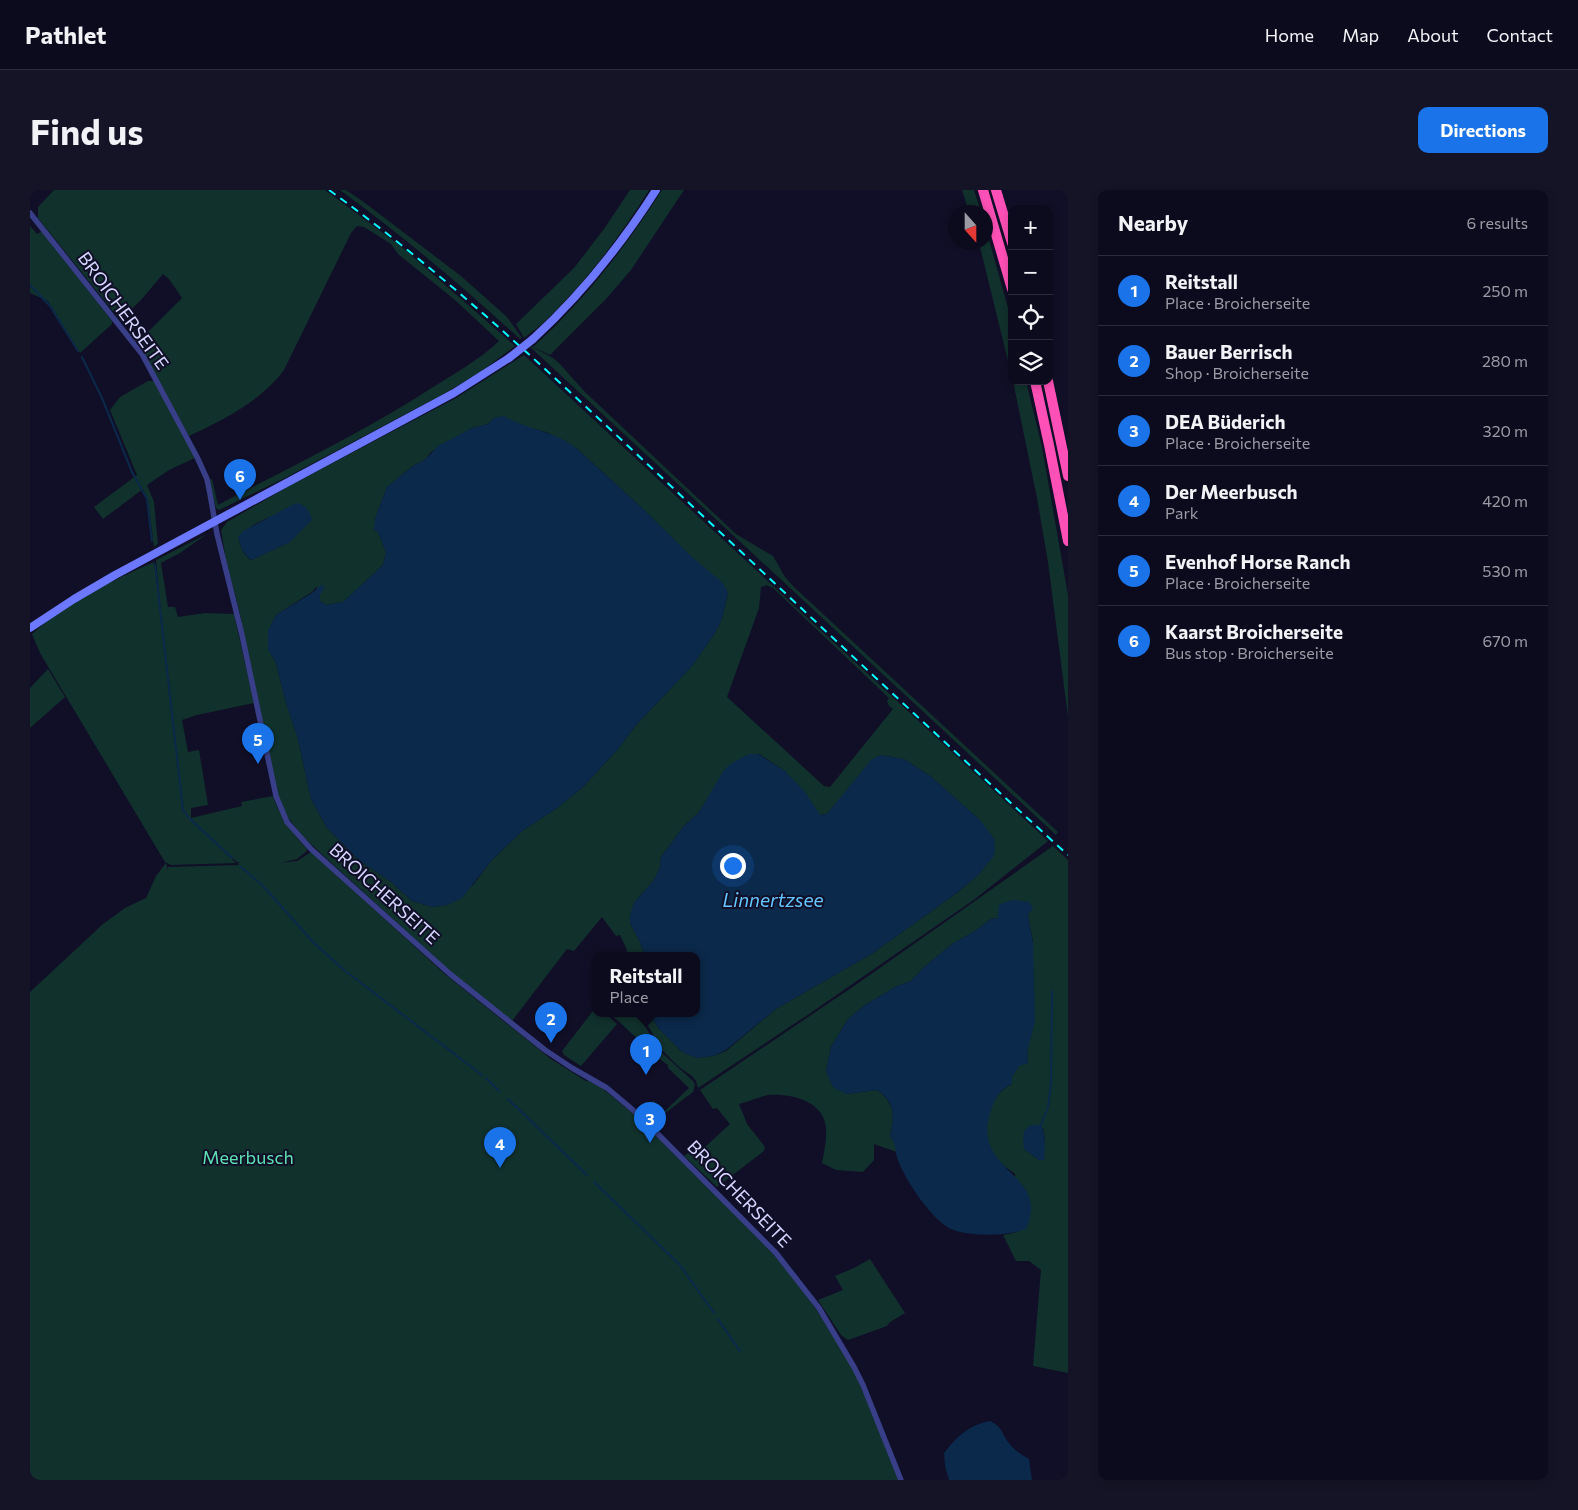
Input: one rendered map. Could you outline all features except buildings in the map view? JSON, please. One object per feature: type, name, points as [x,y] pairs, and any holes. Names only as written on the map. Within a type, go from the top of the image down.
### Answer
[{"type":"highway","points":[[983,190],[1008,275]]},
{"type":"highway","points":[[996,190],[1008,230]]},
{"type":"highway","points":[[1036,385],[1050,444],[1068,541]]},
{"type":"highway","points":[[1049,385],[1068,476]]},
{"type":"main road","points":[[30,628],[94,587],[454,393],[509,358],[533,339],[565,309],[603,266],[656,190]]},
{"type":"street","name":"BROICHERSEITE","points":[[30,212],[131,340],[149,367],[207,479],[276,796],[290,827],[311,849],[450,974],[545,1050],[607,1088],[639,1114],[776,1253],[819,1308],[849,1359],[863,1385],[901,1480]]},
{"type":"green space","points":[[54,190],[325,190],[403,248],[515,346],[480,372],[447,392],[285,478],[219,510],[216,508],[209,480],[212,479],[218,505],[326,449],[404,405],[466,366],[499,341],[455,300],[398,254],[391,244],[364,227],[357,226],[351,233],[284,370],[264,391],[241,409],[189,436],[137,343],[182,298],[169,279],[163,274],[141,300],[120,320],[38,218],[38,207]]},
{"type":"green space","points":[[340,190],[346,190],[365,203],[461,276],[507,317],[522,338],[520,339],[409,243]]},
{"type":"green space","points":[[630,190],[649,190],[626,225],[587,276],[539,327],[524,338],[516,324],[574,268],[604,229]]},
{"type":"green space","points":[[662,190],[684,190],[631,270],[606,299],[550,355],[533,347],[603,273]]},
{"type":"green space","points":[[962,190],[974,190],[979,205],[967,205]]},
{"type":"green space","points":[[30,226],[37,234],[42,231],[112,321],[112,324],[80,353],[48,301],[30,293]]},
{"type":"green space","points":[[981,250],[992,250],[1008,308],[1008,361]]},
{"type":"green space","points":[[527,344],[553,358],[560,364],[584,391],[736,534],[773,556],[785,577],[794,587],[1058,832],[1056,835]]},
{"type":"green space","points":[[524,355],[1048,841],[975,899],[698,1088],[692,1076],[679,1067],[662,1050],[643,1017],[652,1017],[659,1029],[682,1052],[697,1058],[713,1056],[726,1051],[776,1009],[873,953],[958,892],[978,875],[992,857],[980,820],[930,776],[904,759],[880,755],[860,775],[827,814],[819,815],[785,771],[759,754],[709,797],[699,812],[683,827],[661,857],[660,867],[654,880],[634,903],[630,923],[644,952],[627,952],[620,935],[616,936],[602,917],[574,951],[567,949],[512,1021],[450,971],[303,837],[286,815],[277,795],[221,530],[227,522],[291,485],[456,398]],"holes":[[[504,417],[523,426],[546,432],[576,448],[641,507],[728,593],[722,619],[715,633],[692,666],[637,724],[617,750],[583,787],[557,808],[522,831],[491,861],[473,885],[447,905],[432,907],[412,901],[390,881],[360,861],[327,828],[311,799],[298,739],[286,703],[276,663],[268,649],[268,631],[276,615],[312,592],[316,587],[320,595],[320,601],[326,605],[343,602],[383,565],[386,552],[375,519],[387,487],[413,466],[426,459],[431,452],[472,428],[488,424],[494,418]],[[269,517],[290,542],[251,560],[244,553],[238,537],[255,524]],[[767,585],[773,588],[889,698],[887,701],[893,709],[830,787],[824,786],[727,697],[759,608],[761,587]]]},
{"type":"green space","points":[[148,381],[155,381],[195,458],[169,470],[147,485],[154,502],[158,544],[154,547],[148,499],[143,489],[103,519],[94,507],[137,475],[110,410],[120,397]]},
{"type":"green space","points":[[1014,385],[1027,385],[1042,447],[1068,595],[1068,717],[1048,562]]},
{"type":"green space","name":"Meerbusch","points":[[207,534],[180,553],[161,563],[168,607],[175,607],[178,617],[205,613],[234,614],[254,703],[182,720],[188,752],[199,750],[208,805],[191,808],[191,818],[242,806],[241,802],[273,796],[287,824],[307,849],[297,859],[280,863],[297,861],[311,852],[446,975],[551,1059],[586,1081],[602,1088],[635,1115],[768,1248],[793,1277],[818,1312],[853,1368],[901,1480],[30,1480],[30,992],[103,924],[125,908],[146,898],[156,876],[166,863],[168,870],[168,867],[239,865],[238,863],[241,863],[237,862],[191,820],[236,863],[171,865],[165,862],[40,653],[32,634],[75,602],[154,562],[162,625],[156,560]]},
{"type":"green space","points":[[48,669],[65,697],[30,728],[30,688]]},
{"type":"green space","points":[[1053,846],[1068,860],[1068,1373],[1033,1366],[1041,1270],[1029,1261],[1016,1261],[1003,1235],[1017,1232],[1015,1174],[992,1153],[987,1141],[986,1131],[989,1112],[993,1103],[1004,1089],[1012,1084],[1011,1077],[1019,1065],[1028,1063],[1033,942],[1028,915],[1000,913],[998,918],[991,919],[952,944],[923,968],[911,981],[897,986],[865,1005],[848,1019],[831,1047],[826,1071],[846,1094],[877,1090],[887,1100],[893,1116],[890,1136],[896,1144],[897,1152],[874,1144],[874,1160],[863,1172],[836,1170],[822,1163],[826,1128],[824,1119],[819,1111],[813,1105],[796,1097],[768,1095],[739,1104],[747,1124],[765,1147],[764,1151],[717,1187],[684,1156],[700,1144],[704,1148],[730,1124],[717,1108],[713,1109],[700,1090],[857,984]],"holes":[[[1043,1128],[1045,1140],[1039,1160],[1024,1149]]]},
{"type":"green space","points":[[592,1012],[592,1017],[609,1017],[617,1024],[581,1066],[564,1055],[562,1051]]},
{"type":"green space","points":[[613,1017],[639,1017],[661,1052],[695,1085],[693,1092],[660,1117],[652,1100],[665,1111],[689,1088],[668,1068],[668,1065]]},
{"type":"green space","points":[[870,1259],[905,1313],[887,1326],[848,1340],[841,1335],[818,1300],[843,1290],[835,1276]]},
{"type":"water","points":[[504,416],[522,425],[568,442],[576,448],[641,507],[692,557],[723,583],[728,593],[722,619],[715,633],[692,666],[637,724],[617,750],[583,787],[557,808],[522,831],[491,861],[462,898],[447,905],[432,907],[412,901],[390,881],[360,861],[327,828],[311,799],[298,739],[286,703],[276,663],[268,649],[268,631],[276,615],[312,593],[321,585],[325,587],[320,595],[320,601],[326,605],[343,602],[383,565],[386,552],[378,532],[374,530],[375,519],[387,487],[413,466],[426,459],[438,446],[472,428],[488,424],[494,418]]},
{"type":"water","points":[[296,503],[307,508],[312,520],[290,542],[252,560],[246,556],[238,537],[243,531]]},
{"type":"water","name":"Linnertzsee","points":[[749,754],[758,754],[785,771],[805,792],[820,815],[827,814],[871,760],[880,755],[904,759],[930,776],[980,820],[994,839],[995,850],[993,857],[978,875],[958,892],[873,953],[776,1009],[726,1050],[713,1056],[697,1058],[682,1052],[659,1029],[652,1017],[700,1017],[700,952],[644,952],[630,923],[630,915],[634,903],[654,880],[660,867],[661,857],[683,827],[699,812],[724,770],[732,763]]},
{"type":"water","points":[[1014,900],[1029,902],[1033,908],[1028,915],[1033,943],[1035,1022],[1027,1052],[1028,1063],[1019,1066],[1012,1077],[1012,1084],[1004,1088],[996,1098],[991,1110],[987,1131],[991,1147],[999,1160],[1021,1183],[1028,1195],[1031,1210],[1026,1229],[999,1234],[958,1232],[936,1217],[920,1199],[907,1178],[898,1160],[895,1146],[890,1136],[893,1116],[887,1099],[877,1090],[846,1094],[833,1087],[826,1071],[831,1047],[848,1019],[865,1005],[897,986],[911,981],[923,968],[952,944],[991,919],[998,918],[999,905]]},
{"type":"water","points":[[1032,1125],[1041,1125],[1043,1129],[1045,1142],[1044,1160],[1039,1160],[1024,1149],[1024,1132]]},
{"type":"water","points":[[990,1421],[1000,1428],[1013,1448],[1029,1459],[1032,1480],[949,1480],[944,1453],[964,1432],[976,1425]]},
{"type":"waterway","points":[[30,285],[50,306],[78,351]]},
{"type":"waterway","points":[[82,357],[102,398],[132,472],[147,499],[152,541]]},
{"type":"waterway","points":[[155,565],[183,810],[190,819],[232,858]]},
{"type":"waterway","points":[[241,867],[263,886],[314,943],[344,970],[482,1075]]},
{"type":"waterway","points":[[1041,1125],[1048,1107],[1051,1084],[1052,991]]},
{"type":"waterway","points":[[486,1078],[499,1091]]},
{"type":"waterway","points":[[508,1099],[587,1175]]},
{"type":"waterway","points":[[594,1182],[679,1264],[714,1313]]},
{"type":"waterway","points":[[718,1319],[740,1351]]},
{"type":"railway","points":[[329,190],[415,256],[498,327],[1068,855]]},
{"type":"place","name":"Kaarst Broicherseite","points":[[240,500]]},
{"type":"place","name":"Evenhof Horse Ranch","points":[[258,764]]},
{"type":"place","name":"Bauer Berrisch","points":[[551,1043]]},
{"type":"place","name":"Reitstall","points":[[646,1075]]},
{"type":"place","name":"DEA Büderich","points":[[650,1143]]},
{"type":"place","name":"Der Meerbusch","points":[[500,1168]]}]
